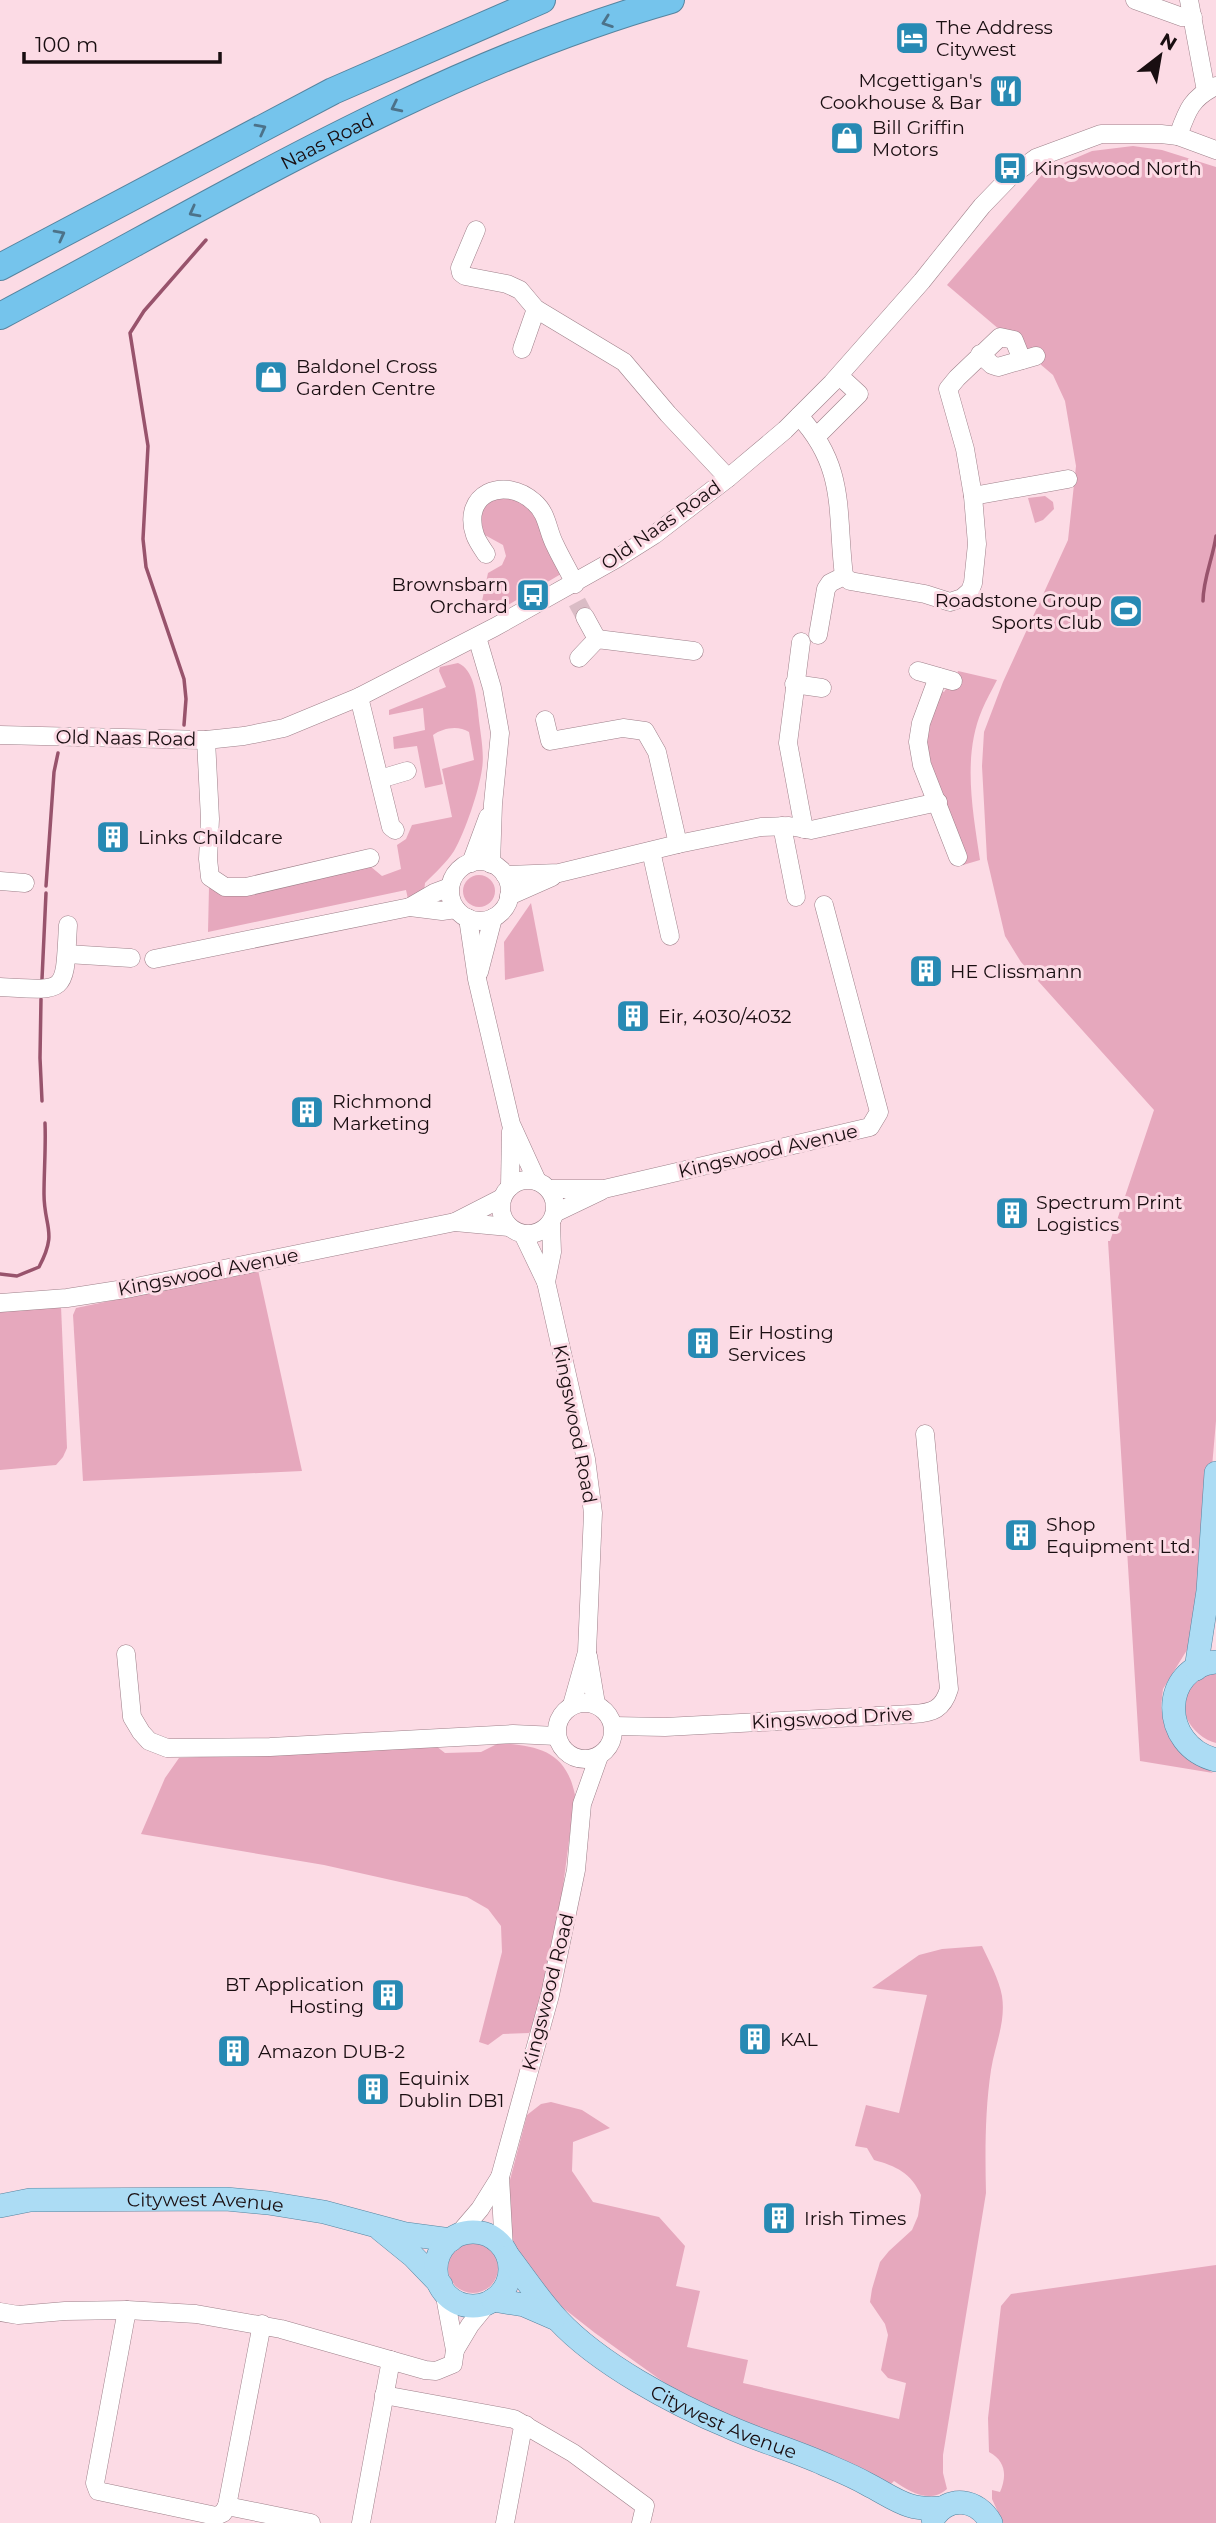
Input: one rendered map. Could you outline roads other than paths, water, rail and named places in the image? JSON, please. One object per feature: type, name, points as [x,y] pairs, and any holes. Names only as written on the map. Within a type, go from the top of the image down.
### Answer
[{"type":"highway","points":[[0,267],[505,0]]},
{"type":"highway","points":[[332,91],[542,0]]},
{"type":"highway","name":"Naas Road","points":[[0,316],[342,133],[426,93],[528,50],[671,0]]},
{"type":"main road","points":[[1215,1761],[1198,1754],[1185,1743],[1176,1728],[1173,1712],[1175,1695],[1184,1680],[1206,1665],[1216,1473]]},
{"type":"main road","name":"Citywest Avenue","points":[[0,2195],[30,2200],[226,2199],[296,2207],[406,2234],[454,2238]]},
{"type":"main road","name":"Citywest Avenue","points":[[0,2206],[30,2200]]},
{"type":"main road","name":"Citywest Avenue","points":[[377,2227],[413,2256],[442,2288]]},
{"type":"main road","points":[[473,2232],[484,2234],[495,2239],[507,2253],[510,2272],[506,2286],[490,2301],[475,2306],[463,2304],[452,2299],[442,2288],[436,2270],[438,2258],[443,2248],[454,2238],[473,2232]]},
{"type":"main road","name":"Citywest Avenue","points":[[507,2253],[557,2320],[576,2338],[616,2367],[667,2396],[729,2427],[817,2460],[903,2505],[936,2516],[950,2503],[970,2503],[985,2514],[990,2523]]},
{"type":"main road","name":"Citywest Avenue","points":[[490,2301],[524,2305],[557,2320]]},
{"type":"main road","name":"Citywest Avenue","points":[[903,2505],[919,2523]]},
{"type":"street","points":[[1135,0],[1182,17],[1191,8]]},
{"type":"street","points":[[1178,136],[1187,111],[1200,94],[1211,88],[1191,8]]},
{"type":"street","name":"Old Naas Road","points":[[0,736],[206,740],[244,736],[284,728],[359,697],[573,591],[654,535],[728,478],[799,416],[832,383],[922,281],[982,206],[1011,176],[1036,158],[1101,134],[1145,132],[1178,136],[1216,150]]},
{"type":"street","points":[[476,230],[460,268],[461,273],[520,289],[536,309],[624,362],[728,478]]},
{"type":"street","points":[[522,349],[536,309]]},
{"type":"street","points":[[799,416],[824,451],[839,497],[844,576],[850,581],[925,594],[950,602],[962,598],[970,591],[973,583],[976,544],[973,496],[965,449],[948,389],[981,354],[1000,337],[1007,337],[1029,358],[998,367],[981,354]]},
{"type":"street","points":[[816,437],[859,394],[846,382]]},
{"type":"street","points":[[973,496],[1068,479]]},
{"type":"street","points":[[486,554],[474,534],[475,508],[487,491],[497,488],[519,493],[532,500],[549,524],[573,591]]},
{"type":"street","points":[[818,635],[827,589],[830,583],[844,576]]},
{"type":"street","points":[[585,617],[597,639]]},
{"type":"street","points":[[410,907],[462,914],[476,920],[493,918],[500,912],[509,896],[509,889],[498,869],[493,804],[500,733],[492,688],[477,637]]},
{"type":"street","points":[[597,639],[694,651]]},
{"type":"street","points":[[579,658],[597,639]]},
{"type":"street","points":[[801,642],[788,743],[804,830]]},
{"type":"street","points":[[918,671],[946,679],[921,723],[918,742],[922,765],[958,857]]},
{"type":"street","points":[[794,684],[822,688]]},
{"type":"street","points":[[359,697],[391,827],[395,830]]},
{"type":"street","points":[[545,720],[550,741],[623,727],[645,731],[657,752],[678,844]]},
{"type":"street","points":[[206,740],[210,877],[225,887],[246,887],[370,858]]},
{"type":"street","points":[[380,779],[407,771]]},
{"type":"street","points":[[509,896],[559,873],[678,844],[761,827],[782,826],[811,831],[938,802]]},
{"type":"street","points":[[493,804],[471,863],[457,872],[450,887],[450,895],[462,914],[511,1124],[543,1185],[555,1199],[553,1219],[537,1234],[516,1231],[503,1217],[511,1124]]},
{"type":"street","points":[[782,826],[796,897]]},
{"type":"street","points":[[651,851],[670,936]]},
{"type":"street","points":[[471,863],[498,869],[559,873]]},
{"type":"street","points":[[0,881],[25,883]]},
{"type":"street","points":[[154,959],[410,907],[450,887]]},
{"type":"street","name":"Kingswood Avenue","points":[[543,1185],[604,1189],[870,1127],[879,1112],[824,905]]},
{"type":"street","points":[[477,979],[493,918]]},
{"type":"street","points":[[0,987],[49,990],[60,984],[65,973],[68,925]]},
{"type":"street","points":[[67,954],[131,958]]},
{"type":"street","points":[[506,1192],[523,1180],[543,1185]]},
{"type":"street","name":"Kingswood Avenue","points":[[553,1219],[604,1189]]},
{"type":"street","name":"Kingswood Avenue","points":[[455,1223],[506,1192]]},
{"type":"street","name":"Kingswood Road","points":[[546,1282],[552,1252],[553,1219]]},
{"type":"street","name":"Kingswood Avenue","points":[[0,1303],[66,1298],[131,1288],[455,1223],[516,1231]]},
{"type":"street","name":"Kingswood Road","points":[[516,1231],[546,1282],[586,1459],[593,1513],[587,1652],[596,1704]]},
{"type":"street","name":"Kingswood Drive","points":[[613,1726],[665,1727],[931,1713],[940,1707],[950,1689],[925,1434]]},
{"type":"street","name":"Kingswood Road","points":[[572,1705],[587,1652]]},
{"type":"street","points":[[126,1654],[132,1717],[149,1741],[167,1748],[298,1746],[508,1735],[557,1736]]},
{"type":"street","points":[[588,1702],[596,1704],[610,1717],[613,1726],[611,1743],[599,1756],[590,1759],[573,1757],[560,1744],[557,1736],[559,1718],[572,1705],[588,1702]]},
{"type":"street","name":"Kingswood Road","points":[[454,2238],[480,2209],[500,2177],[538,2043],[558,1959],[576,1870],[582,1804],[599,1756]]},
{"type":"street","name":"Kingswood Road","points":[[573,1757],[582,1804]]},
{"type":"street","name":"Kingswood Road","points":[[500,2177],[507,2253]]},
{"type":"street","points":[[0,2312],[18,2315],[127,2310],[196,2314],[261,2325],[436,2371],[453,2364],[455,2350],[442,2288]]},
{"type":"street","points":[[455,2350],[490,2301]]},
{"type":"street","points":[[127,2310],[94,2483],[98,2491],[216,2516],[223,2513],[228,2506],[261,2325]]},
{"type":"street","points":[[361,2523],[391,2360]]},
{"type":"street","points":[[384,2395],[514,2419],[573,2453],[645,2506],[641,2523]]},
{"type":"street","points":[[505,2523],[522,2432],[526,2425]]},
{"type":"street","points":[[228,2506],[311,2523]]},
{"type":"waterway","points":[[184,725],[184,679],[146,567],[143,539],[148,446],[130,333],[144,311],[206,240]]},
{"type":"waterway","points":[[1203,601],[1216,536]]},
{"type":"waterway","points":[[46,886],[54,772],[58,753]]},
{"type":"waterway","points":[[42,979],[46,893]]},
{"type":"waterway","points":[[41,999],[42,1101]]},
{"type":"waterway","points":[[0,1274],[17,1276],[39,1267],[48,1245],[49,1230],[44,1194],[45,1123]]},
{"type":"tunnel","points":[[577,602],[585,617]]},
{"type":"place","name":"The Address Citywest","points":[[912,38]]},
{"type":"place","name":"Mcgettigan's Cookhouse & Bar","points":[[1006,91]]},
{"type":"place","name":"Bill Griffin Motors","points":[[847,138]]},
{"type":"place","name":"Kingswood North","points":[[1010,168]]},
{"type":"place","name":"Baldonel Cross Garden Centre","points":[[271,377]]},
{"type":"place","name":"Brownsbarn Orchard","points":[[533,595]]},
{"type":"place","name":"Roadstone Group Sports Club","points":[[1126,611]]},
{"type":"place","name":"Links Childcare","points":[[113,837]]},
{"type":"place","name":"HE Clissmann","points":[[926,971]]},
{"type":"place","name":"Eir, 4030/4032","points":[[633,1016]]},
{"type":"place","name":"Richmond Marketing","points":[[307,1112]]},
{"type":"place","name":"Spectrum Print Logistics","points":[[1012,1213]]},
{"type":"place","name":"Eir Hosting Services","points":[[703,1343]]},
{"type":"place","name":"Shop Equipment Ltd.","points":[[1021,1535]]},
{"type":"place","name":"BT Application Hosting","points":[[388,1995]]},
{"type":"place","name":"KAL","points":[[755,2039]]},
{"type":"place","name":"Amazon DUB-2","points":[[234,2051]]},
{"type":"place","name":"Equinix Dublin DB1","points":[[373,2089]]},
{"type":"place","name":"Irish Times","points":[[779,2218]]}]
